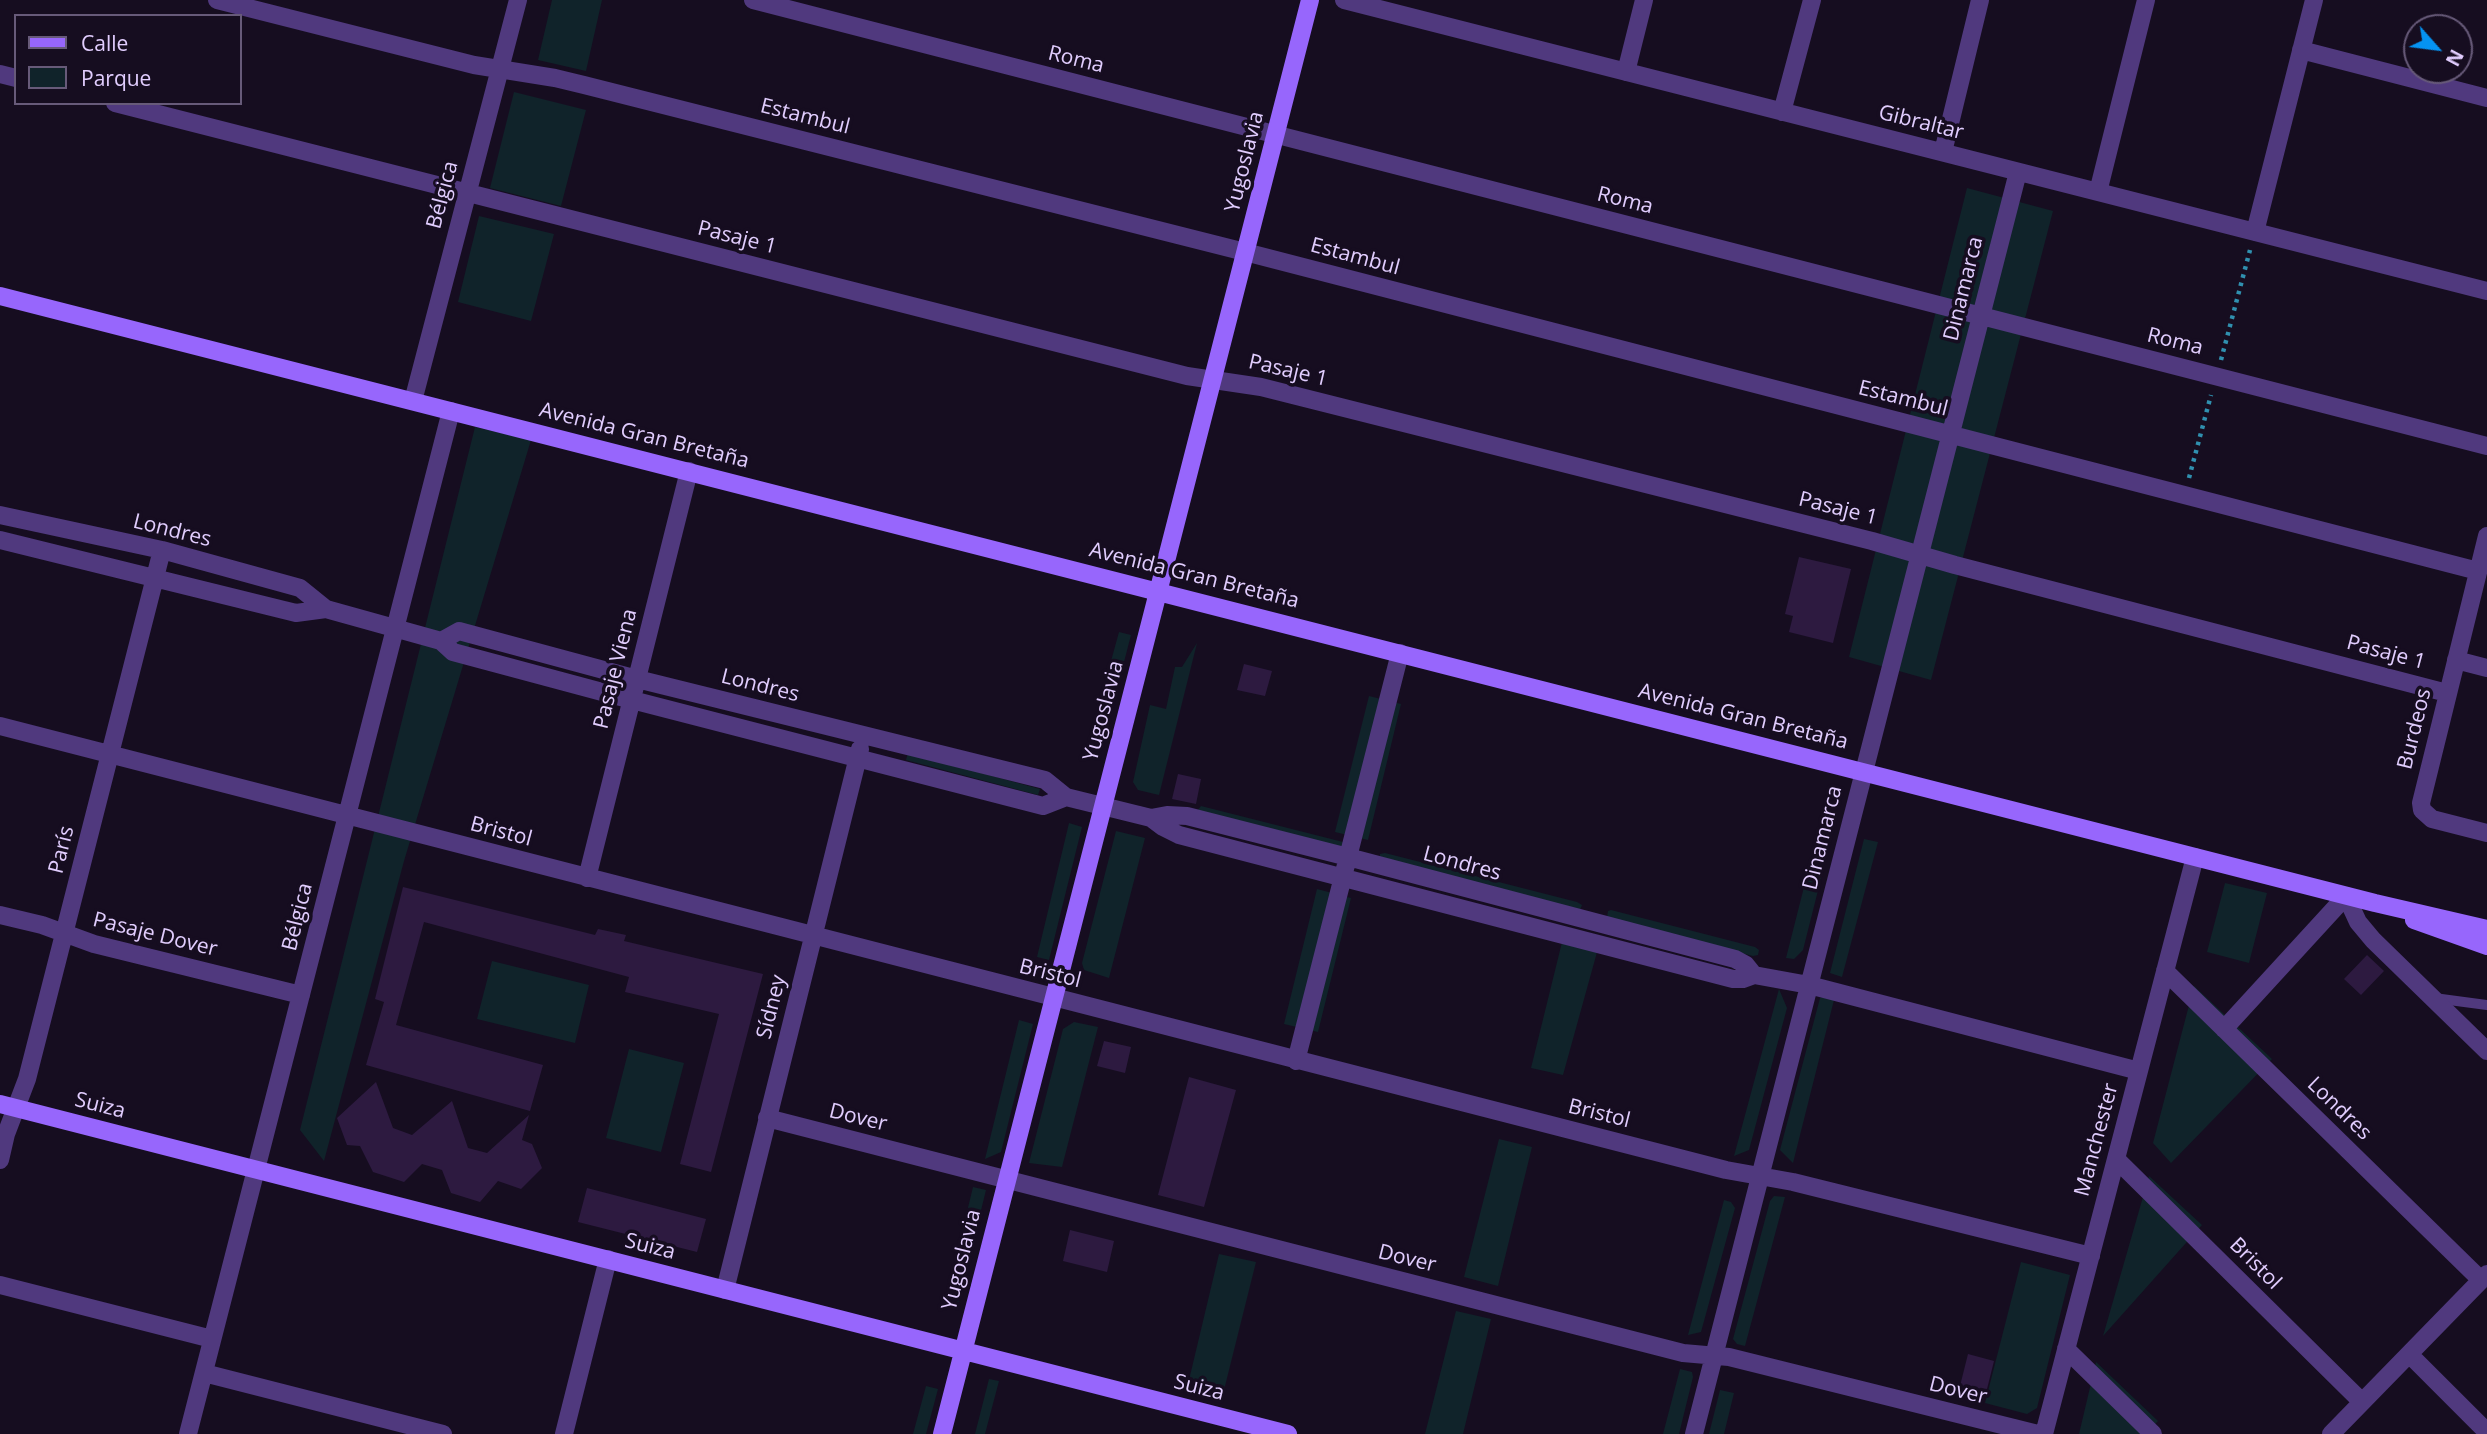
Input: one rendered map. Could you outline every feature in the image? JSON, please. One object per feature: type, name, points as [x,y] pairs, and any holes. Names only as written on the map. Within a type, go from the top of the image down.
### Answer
[{"type":"street","name":"Estambul","points":[[217,0],[474,65],[575,82],[2478,571]]},
{"type":"street","name":"Bélgica","points":[[413,401],[518,0]]},
{"type":"street","name":"Roma","points":[[752,0],[2487,446]]},
{"type":"street","name":"Yugoslavia","points":[[942,1434],[1310,0]]},
{"type":"street","name":"Gibraltar","points":[[1344,0],[2487,291]]},
{"type":"street","points":[[1626,72],[1644,0]]},
{"type":"street","points":[[1782,111],[1812,0]]},
{"type":"street","points":[[1943,152],[1980,0]]},
{"type":"street","points":[[2098,192],[2146,0]]},
{"type":"street","points":[[2255,232],[2314,0]]},
{"type":"street","points":[[2301,50],[2487,98]]},
{"type":"street","name":"Pasaje 1","points":[[123,105],[1186,376],[1244,382],[1919,554],[2447,693]]},
{"type":"street","name":"Dinamarca","points":[[1694,1434],[2018,172]]},
{"type":"street","name":"Avenida Gran Bretaña","points":[[0,296],[2375,903],[2487,929]]},
{"type":"street","name":"Bélgica","points":[[188,1434],[451,411]]},
{"type":"street","name":"Pasaje Viena","points":[[587,878],[689,471]]},
{"type":"street","name":"Londres","points":[[0,515],[162,550],[300,588],[326,609]]},
{"type":"street","name":"Burdeos","points":[[2487,536],[2421,803],[2422,810],[2432,819],[2487,833]]},
{"type":"street","name":"Londres","points":[[0,540],[296,613],[326,609],[442,640],[453,652],[858,760],[1043,806],[1066,797]]},
{"type":"street","name":"París","points":[[0,1160],[8,1106],[27,1079],[162,550]]},
{"type":"street","name":"Londres","points":[[442,640],[459,631],[637,679],[1045,780],[1066,797],[1151,818],[1179,835],[1342,878],[1733,979],[1754,975],[1809,985],[2139,1071]]},
{"type":"street","points":[[1296,1060],[1400,653]]},
{"type":"street","points":[[2456,660],[2487,668]]},
{"type":"street","name":"Bristol","points":[[0,726],[1713,1167],[1793,1182],[2091,1256]]},
{"type":"street","name":"Sídney","points":[[725,1290],[864,735]]},
{"type":"street","name":"Londres","points":[[1151,818],[1167,815],[1187,816],[1348,857],[1735,959],[1746,965],[1754,975]]},
{"type":"street","name":"Manchester","points":[[2044,1434],[2195,857]]},
{"type":"street","points":[[2224,1028],[2346,895],[2358,922],[2366,931],[2487,1051]]},
{"type":"street","name":"Avenida Gran Bretaña","points":[[2375,903],[2407,918],[2487,946]]},
{"type":"street","name":"Pasaje Dover","points":[[0,915],[42,925],[94,944],[301,995]]},
{"type":"street","name":"Londres","points":[[2165,971],[2484,1277]]},
{"type":"street","name":"Suiza","points":[[8,1106],[1288,1434]]},
{"type":"street","name":"Dover","points":[[767,1118],[1683,1353],[1728,1357],[2038,1434]]},
{"type":"street","name":"Bristol","points":[[2116,1159],[2362,1402]]},
{"type":"street","points":[[564,1434],[608,1259]]},
{"type":"street","points":[[2331,1434],[2484,1277]]},
{"type":"street","points":[[0,1285],[212,1339]]},
{"type":"street","points":[[2066,1349],[2153,1434]]},
{"type":"street","points":[[2409,1354],[2487,1432]]},
{"type":"street","points":[[204,1373],[443,1434]]},
{"type":"lane","points":[[2431,998],[2487,1005]]},
{"type":"green space","points":[[552,0],[602,0],[586,71],[538,60]]},
{"type":"green space","points":[[514,92],[586,110],[561,206],[490,188]]},
{"type":"green space","points":[[1967,188],[2053,211],[1931,680],[1849,657]]},
{"type":"green space","points":[[479,216],[554,234],[531,321],[458,302]]},
{"type":"green space","points":[[475,427],[531,440],[404,861],[324,1161],[300,1130]]},
{"type":"green space","points":[[1119,632],[1131,635],[1110,716],[1097,712]]},
{"type":"green space","points":[[1197,643],[1159,795],[1138,790],[1133,782],[1150,705],[1166,709],[1175,667],[1182,667]]},
{"type":"green space","points":[[1369,696],[1401,704],[1368,840],[1335,832]]},
{"type":"green space","points":[[908,753],[1040,789],[1038,795],[906,760]]},
{"type":"green space","points":[[1201,806],[1347,843],[1352,852],[1196,812]]},
{"type":"green space","points":[[1822,816],[1836,819],[1803,950],[1794,959],[1786,958]]},
{"type":"green space","points":[[1069,823],[1082,827],[1049,960],[1037,957]]},
{"type":"green space","points":[[1116,831],[1145,838],[1109,978],[1084,970],[1082,963]]},
{"type":"green space","points":[[1864,839],[1878,842],[1842,977],[1830,973]]},
{"type":"green space","points":[[1385,853],[1582,905],[1580,910],[1379,861],[1380,854]]},
{"type":"green space","points":[[2225,883],[2267,893],[2249,963],[2207,952]]},
{"type":"green space","points":[[1317,889],[1351,898],[1318,1032],[1284,1024]]},
{"type":"green space","points":[[1608,911],[1755,947],[1759,950],[1758,955],[1753,956],[1610,920],[1607,917]]},
{"type":"green space","points":[[1564,934],[1599,945],[1563,1075],[1531,1068]]},
{"type":"green space","points":[[492,961],[589,985],[575,1043],[477,1019]]},
{"type":"green space","points":[[2194,986],[2272,1059],[2171,1163],[2153,1143]]},
{"type":"green space","points":[[1779,989],[1787,1008],[1749,1150],[1734,1156]]},
{"type":"green space","points":[[1836,992],[1793,1163],[1780,1150],[1820,998]]},
{"type":"green space","points":[[1019,1020],[1033,1024],[1001,1152],[985,1159]]},
{"type":"green space","points":[[1074,1022],[1098,1027],[1062,1167],[1029,1163],[1063,1029]]},
{"type":"green space","points":[[629,1049],[684,1063],[661,1152],[606,1138]]},
{"type":"green space","points":[[1499,1139],[1532,1147],[1498,1286],[1464,1277]]},
{"type":"green space","points":[[2149,1176],[2202,1225],[2103,1336]]},
{"type":"green space","points":[[973,1187],[986,1190],[957,1309],[944,1307]]},
{"type":"green space","points":[[1774,1196],[1785,1197],[1745,1346],[1737,1344],[1733,1339],[1770,1201]]},
{"type":"green space","points":[[1724,1200],[1731,1202],[1735,1208],[1701,1332],[1688,1335]]},
{"type":"green space","points":[[1219,1254],[1256,1262],[1224,1390],[1189,1380]]},
{"type":"green space","points":[[2021,1262],[2070,1275],[2037,1408],[2027,1414],[1985,1403]]},
{"type":"green space","points":[[1456,1311],[1491,1319],[1463,1434],[1425,1434]]},
{"type":"green space","points":[[2096,1362],[2158,1421],[2146,1434],[2079,1434]]},
{"type":"green space","points":[[1680,1369],[1692,1372],[1693,1377],[1679,1434],[1663,1434]]},
{"type":"green space","points":[[989,1379],[999,1381],[985,1434],[975,1434]]},
{"type":"green space","points":[[926,1386],[938,1389],[926,1434],[913,1434]]},
{"type":"green space","points":[[1720,1390],[1734,1393],[1724,1434],[1709,1434]]},
{"type":"building","points":[[1799,557],[1851,569],[1833,643],[1789,632],[1793,616],[1785,614]]},
{"type":"building","points":[[1244,664],[1272,671],[1265,696],[1237,690]]},
{"type":"building","points":[[1178,774],[1201,779],[1196,804],[1172,799]]},
{"type":"building","points":[[403,887],[595,935],[598,929],[626,935],[624,941],[763,974],[711,1172],[680,1164],[719,1014],[625,992],[629,977],[424,922],[396,1025],[543,1065],[530,1111],[366,1065],[384,1002],[375,999]]},
{"type":"building","points":[[2367,955],[2384,971],[2361,995],[2344,979]]},
{"type":"building","points":[[1104,1041],[1131,1047],[1125,1073],[1097,1066]]},
{"type":"building","points":[[1189,1077],[1236,1090],[1204,1207],[1158,1195]]},
{"type":"building","points":[[376,1082],[393,1128],[412,1135],[452,1101],[468,1148],[487,1153],[529,1115],[522,1140],[532,1144],[542,1168],[521,1189],[498,1181],[480,1202],[451,1193],[442,1170],[422,1164],[404,1182],[373,1172],[360,1146],[347,1145],[337,1118]]},
{"type":"building","points":[[587,1188],[706,1219],[697,1252],[578,1222]]},
{"type":"building","points":[[1070,1230],[1114,1241],[1107,1272],[1063,1261]]},
{"type":"building","points":[[1968,1354],[1994,1361],[1986,1393],[1960,1386]]}]
